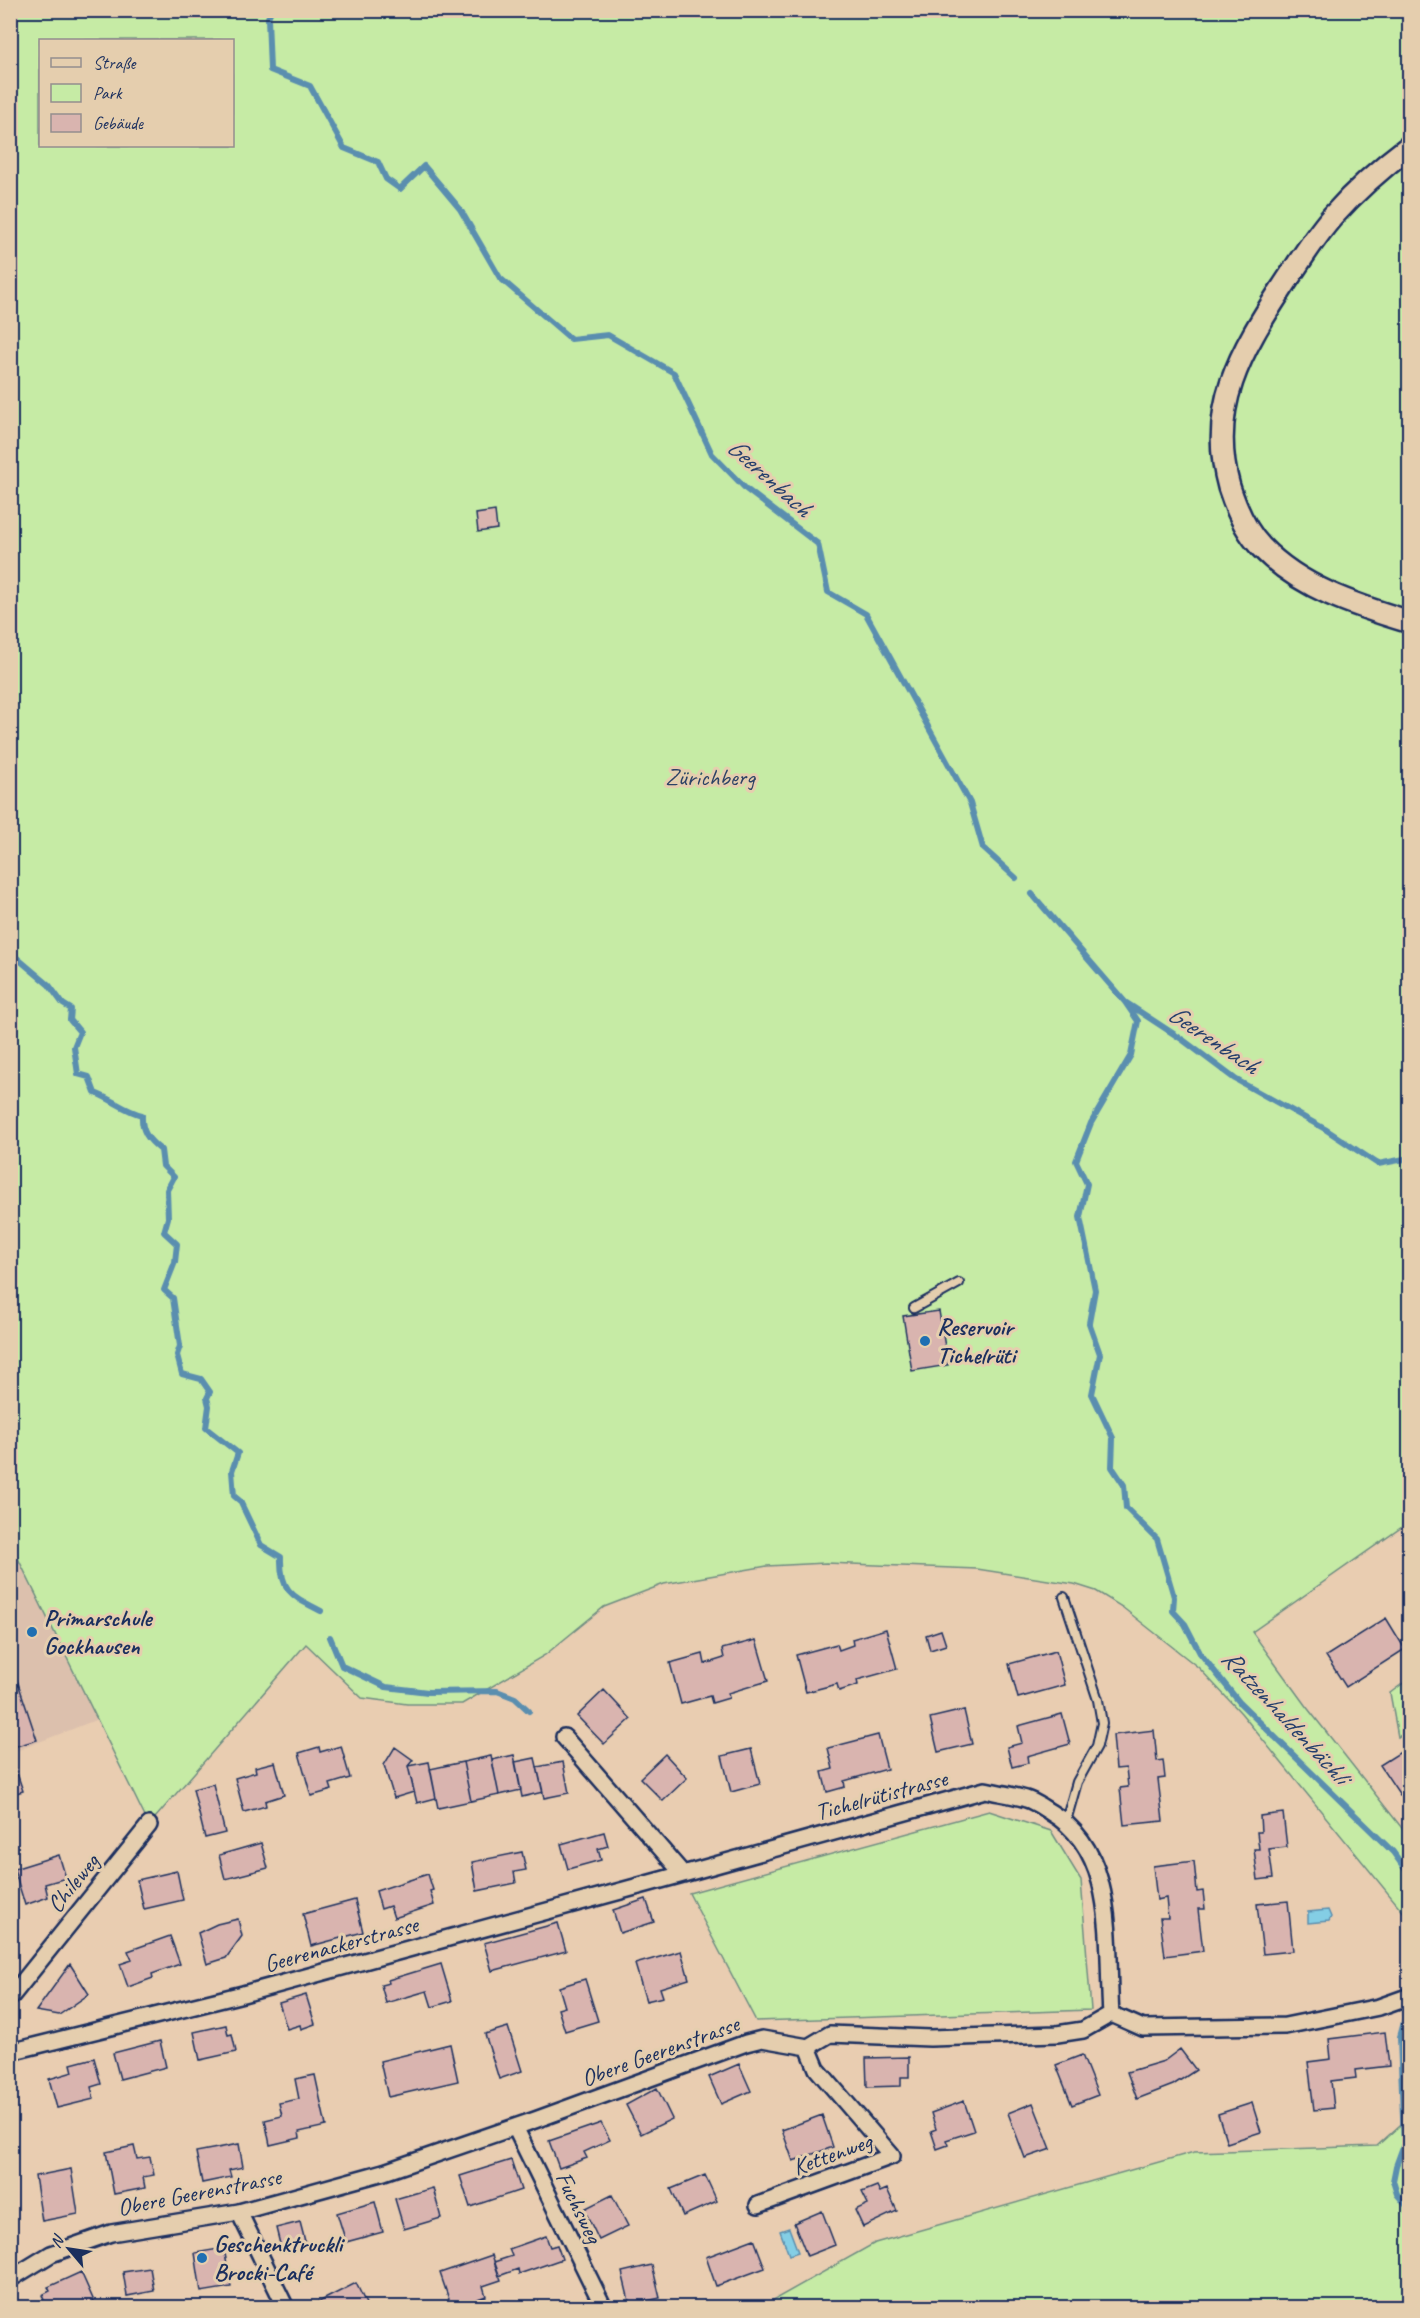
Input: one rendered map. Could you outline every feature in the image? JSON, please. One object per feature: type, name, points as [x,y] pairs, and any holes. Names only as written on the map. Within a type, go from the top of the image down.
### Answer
[{"type":"street","points":[[1410,146],[1331,218],[1312,242],[1256,328],[1232,376],[1224,408],[1222,440],[1225,469],[1232,495],[1241,519],[1260,546],[1280,565],[1317,588],[1371,610],[1410,622]]},
{"type":"street","points":[[564,1737],[683,1874]]},
{"type":"street","name":"Tichelrütistrasse","points":[[683,1874],[985,1790],[1028,1799],[1066,1821],[1089,1849],[1096,1866],[1103,1889],[1111,2014]]},
{"type":"street","name":"Chileweg","points":[[10,1998],[149,1825]]},
{"type":"street","name":"Geerenackerstrasse","points":[[10,2052],[243,1994],[683,1874]]},
{"type":"street","points":[[808,2047],[830,2034],[930,2038],[1057,2034],[1083,2030],[1111,2014],[1143,2028],[1285,2026],[1379,2007],[1410,1996]]},
{"type":"street","name":"Obere Geerenstrasse","points":[[10,2279],[51,2254],[95,2238],[111,2233],[239,2212],[384,2172],[746,2043],[762,2039],[808,2047]]},
{"type":"street","name":"Kettenweg","points":[[758,2205],[892,2156],[817,2068],[808,2047]]},
{"type":"street","name":"Fuchsweg","points":[[515,2127],[603,2306]]},
{"type":"street","points":[[239,2212],[286,2307]]},
{"type":"lane","points":[[914,1308],[959,1283]]},
{"type":"lane","points":[[1064,1597],[1098,1700],[1102,1723],[1097,1746],[1077,1782],[1066,1821]]},
{"type":"shaded area","name":"Primarschule Gockhausen","points":[[10,1544],[98,1719],[11,1753],[10,1753]]},
{"type":"green space","name":"Zürichberg","points":[[11,11],[1409,11],[1409,1522],[1252,1632],[1305,1705],[1409,1837],[1409,1919],[1241,1713],[1199,1668],[1122,1607],[1096,1591],[1074,1584],[977,1569],[826,1563],[767,1566],[664,1584],[604,1607],[545,1655],[462,1704],[407,1704],[362,1698],[306,1644],[149,1825],[11,1544]]},
{"type":"green space","points":[[1409,1679],[1409,1731],[1398,1737],[1390,1693]]},
{"type":"green space","points":[[989,1811],[1051,1831],[1081,1880],[1091,2010],[756,2021],[689,1893]]},
{"type":"green space","points":[[1409,2117],[1409,2307],[761,2307],[875,2243],[1194,2152],[1377,2146]]},
{"type":"water","points":[[1328,1910],[1331,1917],[1329,1921],[1308,1923],[1308,1912]]},
{"type":"water","points":[[789,2228],[798,2252],[789,2255],[780,2231]]},
{"type":"building","points":[[495,511],[497,529],[478,532],[476,514]]},
{"type":"building","name":"Reservoir Tichelrüti","points":[[939,1311],[948,1365],[912,1371],[903,1316]]},
{"type":"building","points":[[1386,1618],[1405,1649],[1346,1687],[1326,1656]]},
{"type":"building","points":[[886,1629],[897,1669],[857,1680],[858,1685],[839,1691],[837,1684],[806,1692],[796,1655],[837,1644],[839,1650],[853,1645],[852,1639]]},
{"type":"building","points":[[941,1630],[946,1645],[930,1650],[926,1635]]},
{"type":"building","points":[[756,1640],[768,1681],[728,1693],[729,1698],[712,1703],[710,1696],[681,1704],[670,1663],[703,1654],[705,1664],[724,1658],[722,1649]]},
{"type":"building","points":[[1056,1651],[1065,1685],[1018,1698],[1009,1664]]},
{"type":"building","points":[[10,1659],[37,1740],[10,1748]]},
{"type":"building","points":[[604,1690],[631,1719],[604,1744],[577,1716]]},
{"type":"building","points":[[964,1710],[972,1744],[938,1752],[930,1718]]},
{"type":"building","points":[[1062,1714],[1070,1744],[1027,1756],[1028,1763],[1012,1767],[1007,1747],[1022,1743],[1018,1726]]},
{"type":"building","points":[[1154,1730],[1157,1761],[1163,1760],[1165,1778],[1158,1779],[1163,1821],[1124,1825],[1120,1788],[1128,1787],[1126,1768],[1116,1769],[1113,1735]]},
{"type":"building","points":[[878,1735],[887,1769],[844,1781],[845,1787],[827,1792],[822,1772],[833,1769],[828,1748]]},
{"type":"building","points":[[341,1746],[350,1778],[330,1784],[332,1790],[311,1796],[299,1753],[319,1747],[320,1752]]},
{"type":"building","points":[[1410,1746],[1410,1789],[1400,1795],[1380,1765]]},
{"type":"building","points":[[395,1747],[413,1760],[408,1766],[414,1792],[394,1798],[384,1765]]},
{"type":"building","points":[[751,1749],[760,1784],[731,1792],[722,1756]]},
{"type":"building","points":[[665,1754],[687,1778],[663,1801],[640,1778]]},
{"type":"building","points":[[514,1755],[521,1790],[499,1795],[492,1760]]},
{"type":"building","points":[[491,1756],[499,1795],[471,1801],[463,1762]]},
{"type":"building","points":[[10,1758],[12,1758],[23,1791],[10,1795]]},
{"type":"building","points":[[535,1758],[543,1792],[522,1797],[515,1762]]},
{"type":"building","points":[[275,1762],[284,1795],[265,1801],[266,1806],[244,1812],[235,1778],[256,1772],[255,1767]]},
{"type":"building","points":[[429,1762],[436,1798],[417,1803],[408,1766]]},
{"type":"building","points":[[463,1762],[471,1801],[438,1808],[430,1769]]},
{"type":"building","points":[[563,1762],[569,1793],[544,1798],[537,1767]]},
{"type":"building","points":[[213,1784],[225,1833],[205,1838],[193,1789]]},
{"type":"building","points":[[1283,1813],[1287,1847],[1269,1849],[1273,1878],[1258,1880],[1254,1849],[1259,1849],[1257,1832],[1261,1832],[1260,1816]]},
{"type":"building","points":[[604,1832],[608,1846],[598,1849],[601,1860],[568,1869],[561,1844]]},
{"type":"building","points":[[261,1843],[268,1868],[225,1879],[219,1855]]},
{"type":"building","points":[[522,1852],[526,1870],[514,1872],[516,1883],[477,1891],[472,1862]]},
{"type":"building","points":[[59,1855],[66,1878],[45,1884],[48,1897],[25,1905],[14,1869]]},
{"type":"building","points":[[1194,1861],[1197,1892],[1203,1891],[1205,1909],[1198,1909],[1203,1951],[1165,1956],[1160,1918],[1168,1918],[1166,1898],[1157,1900],[1153,1866]]},
{"type":"building","points":[[177,1871],[183,1900],[144,1909],[137,1880]]},
{"type":"building","points":[[428,1874],[433,1890],[430,1891],[434,1905],[394,1918],[390,1906],[381,1909],[376,1891]]},
{"type":"building","points":[[646,1899],[654,1922],[620,1933],[613,1910]]},
{"type":"building","points":[[355,1900],[363,1932],[311,1946],[303,1914]]},
{"type":"building","points":[[1288,1901],[1293,1951],[1263,1954],[1257,1904]]},
{"type":"building","points":[[238,1919],[242,1936],[226,1958],[207,1964],[198,1933],[217,1924]]},
{"type":"building","points":[[558,1923],[566,1951],[492,1971],[484,1943]]},
{"type":"building","points":[[170,1936],[180,1964],[152,1974],[153,1978],[128,1987],[120,1964],[132,1960],[128,1951]]},
{"type":"building","points":[[681,1951],[689,1979],[660,1988],[663,1997],[646,2001],[635,1964]]},
{"type":"building","points":[[70,1964],[89,1994],[59,2015],[36,2011]]},
{"type":"building","points":[[441,1964],[452,2001],[432,2007],[427,1991],[386,2003],[381,1985],[389,1983],[388,1980]]},
{"type":"building","points":[[585,1979],[598,2021],[565,2031],[558,2009],[565,2007],[559,1987]]},
{"type":"building","points":[[306,1995],[315,2024],[301,2029],[300,2025],[287,2029],[279,2003]]},
{"type":"building","points":[[226,2025],[228,2035],[232,2034],[236,2052],[200,2060],[194,2032]]},
{"type":"building","points":[[508,2027],[522,2071],[499,2079],[485,2034]]},
{"type":"building","points":[[1385,2032],[1389,2066],[1355,2070],[1356,2078],[1331,2081],[1334,2108],[1314,2110],[1308,2062],[1331,2059],[1329,2039]]},
{"type":"building","points":[[160,2041],[166,2067],[120,2079],[113,2053]]},
{"type":"building","points":[[450,2044],[458,2081],[388,2097],[380,2061]]},
{"type":"building","points":[[1180,2049],[1196,2070],[1173,2085],[1137,2099],[1127,2072],[1164,2061]]},
{"type":"building","points":[[1082,2055],[1098,2095],[1072,2105],[1056,2065]]},
{"type":"building","points":[[909,2057],[909,2077],[901,2077],[901,2086],[867,2087],[866,2058]]},
{"type":"building","points":[[94,2058],[101,2084],[91,2087],[94,2099],[57,2108],[49,2079],[73,2072],[71,2064]]},
{"type":"building","points":[[739,2064],[751,2091],[721,2104],[709,2077]]},
{"type":"building","points":[[315,2075],[326,2126],[299,2132],[300,2138],[270,2145],[265,2120],[282,2116],[279,2103],[299,2099],[295,2079]]},
{"type":"building","points":[[10,2084],[16,2106],[10,2107]]},
{"type":"building","points":[[657,2088],[672,2119],[641,2134],[626,2105]]},
{"type":"building","points":[[964,2101],[974,2131],[946,2140],[948,2145],[937,2149],[931,2131],[936,2129],[931,2113]]},
{"type":"building","points":[[1033,2103],[1051,2149],[1025,2158],[1008,2113]]},
{"type":"building","points":[[1252,2103],[1261,2132],[1227,2143],[1218,2114]]},
{"type":"building","points":[[822,2115],[833,2147],[793,2161],[782,2130]]},
{"type":"building","points":[[601,2123],[610,2140],[584,2152],[587,2158],[559,2168],[549,2141]]},
{"type":"building","points":[[239,2144],[243,2167],[229,2170],[231,2177],[202,2183],[196,2152]]},
{"type":"building","points":[[134,2146],[137,2159],[150,2157],[154,2175],[143,2177],[145,2188],[114,2194],[106,2152]]},
{"type":"building","points":[[511,2160],[521,2190],[470,2207],[460,2176]]},
{"type":"building","points":[[71,2169],[78,2214],[42,2221],[35,2176]]},
{"type":"building","points":[[705,2175],[717,2201],[683,2216],[671,2189]]},
{"type":"building","points":[[877,2186],[880,2192],[887,2189],[897,2211],[863,2227],[855,2210],[868,2204],[862,2192]]},
{"type":"building","points":[[433,2188],[441,2218],[404,2229],[395,2199]]},
{"type":"building","points":[[612,2195],[628,2226],[599,2240],[584,2209]]},
{"type":"building","points":[[375,2202],[383,2232],[346,2242],[337,2213]]},
{"type":"building","points":[[822,2211],[835,2245],[807,2256],[794,2223]]},
{"type":"building","points":[[300,2222],[306,2245],[282,2252],[276,2228]]},
{"type":"building","points":[[546,2236],[550,2247],[557,2245],[562,2259],[519,2274],[518,2269],[499,2276],[494,2262],[512,2256],[509,2249]]},
{"type":"building","points":[[754,2239],[765,2268],[716,2286],[706,2257]]},
{"type":"building","points":[[224,2248],[231,2287],[201,2292],[195,2253]]},
{"type":"building","points":[[492,2255],[501,2280],[483,2286],[486,2296],[452,2308],[440,2273]]},
{"type":"building","points":[[652,2265],[660,2298],[630,2305],[622,2272]]},
{"type":"building","points":[[150,2268],[154,2291],[127,2296],[123,2272]]},
{"type":"building","points":[[81,2272],[97,2308],[71,2308],[69,2304],[61,2308],[47,2308],[42,2295],[50,2291],[48,2287]]},
{"type":"building","points":[[356,2283],[368,2308],[309,2308],[309,2307]]},
{"type":"waterway","name":"Geerenbach","points":[[271,10],[268,18],[270,70],[310,86],[344,148],[378,162],[386,179],[400,189],[424,166],[460,209],[500,278],[571,339],[608,335],[674,373],[712,454],[746,489],[818,544],[828,592],[866,614],[970,803],[983,848],[1016,878]]},
{"type":"waterway","name":"Geerenbach","points":[[1032,894],[1125,1002],[1183,1040],[1235,1079],[1325,1129],[1378,1164],[1410,1158]]},
{"type":"waterway","points":[[10,952],[49,985],[63,1004],[71,1009],[70,1020],[80,1032],[74,1047],[78,1074],[89,1077],[95,1093],[142,1115],[146,1135],[161,1150],[163,1166],[174,1177],[167,1190],[168,1218],[164,1232],[177,1244],[175,1262],[164,1290],[173,1298],[180,1346],[177,1355],[182,1374],[201,1379],[210,1392],[207,1398],[209,1406],[206,1428],[238,1453],[232,1471],[234,1496],[240,1501],[261,1545],[281,1557],[283,1578],[290,1592],[321,1611]]},
{"type":"waterway","name":"Ratzenhaldenbächli","points":[[1125,1002],[1138,1021],[1131,1055],[1091,1123],[1076,1161],[1087,1184],[1080,1217],[1095,1290],[1089,1323],[1100,1354],[1092,1394],[1113,1438],[1112,1467],[1124,1485],[1126,1508],[1157,1539],[1174,1597],[1173,1611],[1185,1624],[1200,1653],[1240,1703],[1393,1852],[1410,1876]]},
{"type":"waterway","points":[[330,1637],[342,1666],[386,1687],[428,1692],[497,1691],[515,1698],[529,1711]]},
{"type":"waterway","name":"Ratzenhaldenbächli","points":[[1404,2008],[1405,2018],[1400,2037],[1404,2144],[1393,2181],[1397,2194],[1407,2206],[1410,2220]]},
{"type":"place","name":"Reservoir Tichelrüti","points":[[925,1341]]},
{"type":"place","name":"Primarschule Gockhausen","points":[[32,1632]]},
{"type":"place","name":"Geschenktruckli Brocki-Café","points":[[202,2258]]}]
